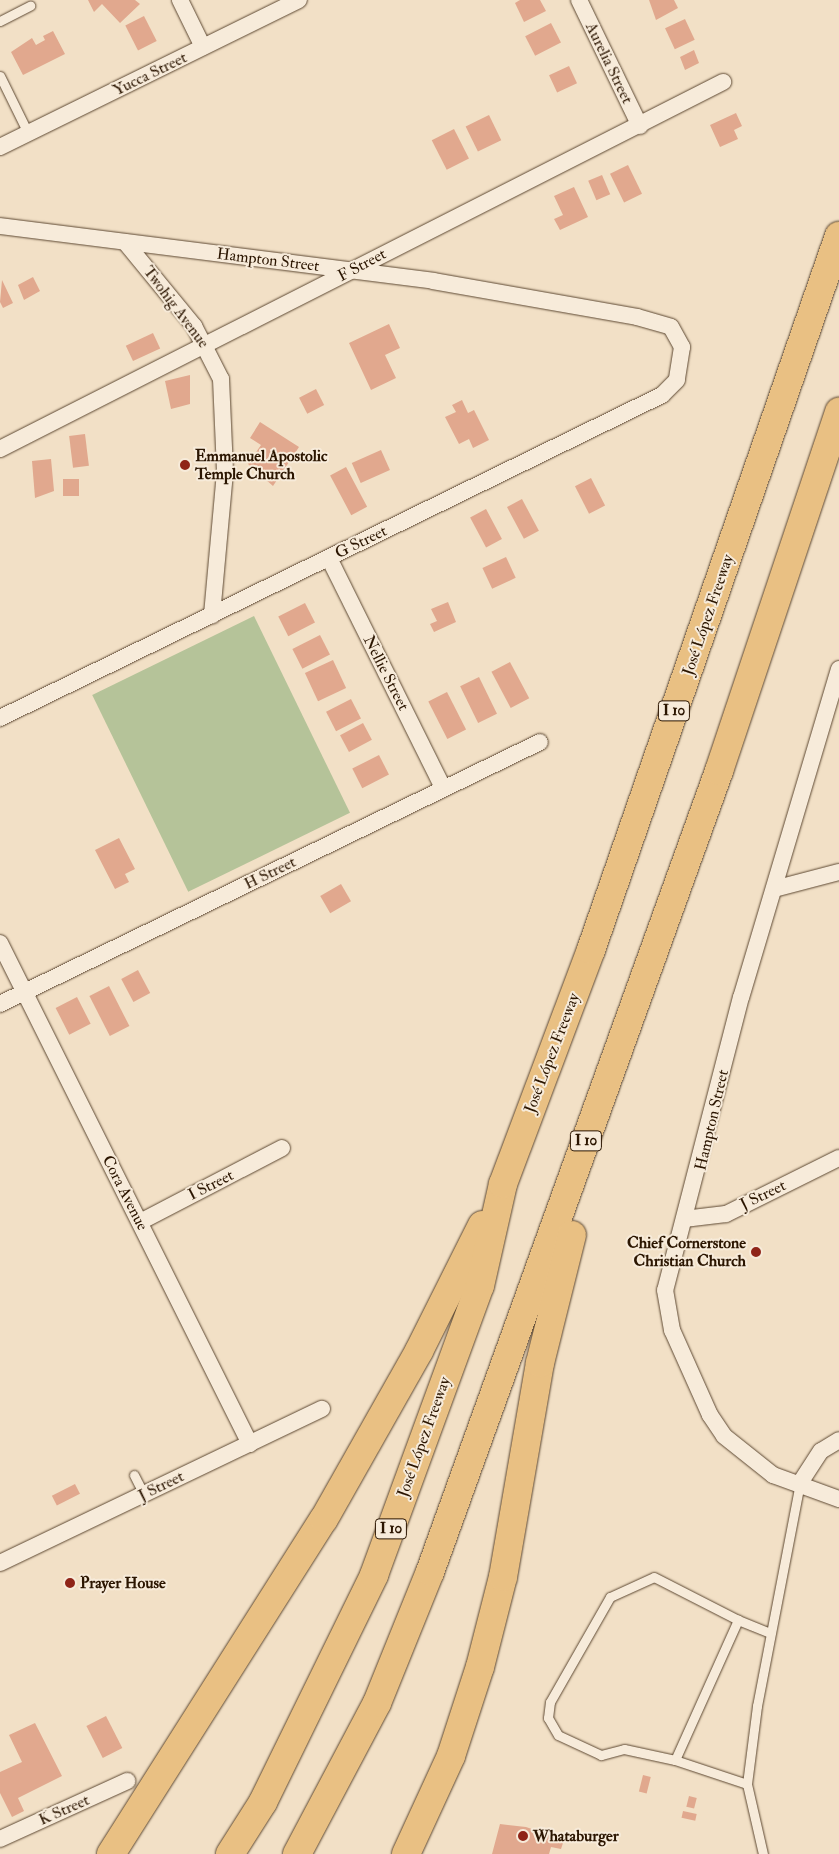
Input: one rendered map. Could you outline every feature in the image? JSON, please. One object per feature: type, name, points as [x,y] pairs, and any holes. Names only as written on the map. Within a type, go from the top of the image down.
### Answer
[{"type":"highway","name":"José López Freeway","points":[[230,1854],[263,1802],[374,1575],[480,1286],[503,1184],[591,950],[839,236]]},
{"type":"highway","name":"I 10","points":[[298,1854],[377,1703],[430,1572],[553,1244],[602,1092],[719,771],[839,412]]},
{"type":"highway","points":[[408,1852],[451,1756],[501,1586],[540,1363],[584,1193],[602,1092]]},
{"type":"highway","points":[[112,1854],[324,1520],[442,1308],[503,1184]]},
{"type":"street","points":[[180,0],[203,47]]},
{"type":"street","name":"Yucca Street","points":[[0,147],[299,0]]},
{"type":"street","name":"Aurelia Street","points":[[579,0],[640,126]]},
{"type":"street","name":"F Street","points":[[0,449],[351,270],[640,126],[723,82]]},
{"type":"street","name":"Hampton Street","points":[[0,226],[351,270],[637,317],[660,322],[677,336]]},
{"type":"street","name":"Twohig Avenue","points":[[125,242],[207,345],[224,390],[225,472],[212,615]]},
{"type":"street","name":"G Street","points":[[0,718],[662,395],[677,380],[682,347],[677,336]]},
{"type":"street","name":"Nellie Street","points":[[329,558],[444,788]]},
{"type":"street","name":"Hampton Street","points":[[839,669],[741,997],[665,1290],[672,1330],[710,1415],[724,1436],[773,1475],[800,1483],[839,1499]]},
{"type":"street","name":"H Street","points":[[0,1004],[540,742]]},
{"type":"street","points":[[774,889],[839,872]]},
{"type":"street","name":"Cora Avenue","points":[[0,943],[250,1444]]},
{"type":"street","name":"I Street","points":[[140,1222],[282,1148]]},
{"type":"street","name":"J Street","points":[[684,1219],[726,1214],[839,1158]]},
{"type":"street","name":"J Street","points":[[0,1563],[322,1409]]},
{"type":"street","points":[[800,1483],[821,1451],[839,1440]]},
{"type":"street","name":"K Street","points":[[0,1839],[128,1781]]},
{"type":"lane","points":[[0,21],[30,6]]},
{"type":"lane","points":[[0,76],[28,133]]},
{"type":"lane","points":[[134,1475],[144,1495]]},
{"type":"lane","points":[[763,1854],[747,1784],[771,1633],[800,1483]]},
{"type":"lane","points":[[747,1784],[675,1760],[624,1749],[601,1755],[558,1735],[548,1718],[550,1702],[610,1597],[654,1578],[738,1620],[771,1633]]},
{"type":"lane","points":[[675,1760],[738,1620]]},
{"type":"green space","points":[[254,616],[350,813],[188,892],[92,695]]},
{"type":"building","points":[[88,0],[135,0],[140,4],[120,23],[102,4],[94,12]]},
{"type":"building","points":[[520,0],[540,0],[546,11],[524,22],[515,3]]},
{"type":"building","points":[[649,0],[674,0],[678,8],[656,20]]},
{"type":"building","points":[[144,16],[157,41],[138,50],[125,26]]},
{"type":"building","points":[[685,19],[695,40],[675,49],[665,28]]},
{"type":"building","points":[[551,23],[561,43],[535,56],[525,36]]},
{"type":"building","points":[[53,31],[65,54],[23,75],[11,52],[32,38],[36,45],[45,40],[43,36]]},
{"type":"building","points":[[694,50],[699,63],[685,70],[680,57]]},
{"type":"building","points":[[569,66],[577,83],[557,93],[549,75]]},
{"type":"building","points":[[736,113],[742,126],[734,130],[738,139],[720,147],[710,125]]},
{"type":"building","points":[[489,115],[501,140],[478,152],[466,126]]},
{"type":"building","points":[[454,129],[469,158],[447,170],[432,140]]},
{"type":"building","points":[[628,165],[642,194],[624,203],[610,174]]},
{"type":"building","points":[[602,175],[610,194],[596,200],[588,181]]},
{"type":"building","points":[[574,187],[588,217],[560,230],[554,219],[563,215],[554,196]]},
{"type":"building","points":[[33,277],[40,291],[24,300],[18,285]]},
{"type":"building","points":[[2,280],[13,303],[3,308],[0,302]]},
{"type":"building","points":[[389,324],[400,348],[385,355],[396,378],[371,390],[349,343]]},
{"type":"building","points":[[153,333],[160,348],[133,361],[126,346]]},
{"type":"building","points":[[190,375],[190,404],[171,409],[165,381]]},
{"type":"building","points":[[316,389],[324,405],[307,414],[299,398]]},
{"type":"building","points":[[462,400],[468,413],[474,410],[489,440],[473,448],[469,439],[459,444],[445,417],[456,412],[452,405]]},
{"type":"building","points":[[260,422],[299,447],[273,486],[248,464],[261,445],[250,438]]},
{"type":"building","points":[[85,434],[89,466],[73,468],[69,436]]},
{"type":"building","points":[[381,450],[390,470],[361,483],[352,463]]},
{"type":"building","points":[[51,459],[54,491],[35,498],[32,461]]},
{"type":"building","points":[[346,467],[367,507],[351,515],[330,475]]},
{"type":"building","points":[[591,478],[605,506],[589,514],[575,486]]},
{"type":"building","points":[[63,479],[79,479],[79,496],[63,496]]},
{"type":"building","points":[[522,499],[539,531],[524,539],[507,507]]},
{"type":"building","points":[[486,509],[502,539],[486,547],[470,517]]},
{"type":"building","points":[[506,557],[516,578],[492,589],[482,568]]},
{"type":"building","points":[[448,602],[456,622],[434,632],[430,624],[437,621],[431,609]]},
{"type":"building","points":[[305,603],[315,623],[288,636],[278,617]]},
{"type":"building","points":[[320,635],[330,655],[302,669],[292,649]]},
{"type":"building","points":[[333,660],[346,688],[318,701],[305,673]]},
{"type":"building","points":[[510,662],[529,698],[511,708],[491,672]]},
{"type":"building","points":[[479,677],[497,714],[478,723],[460,686]]},
{"type":"building","points":[[447,692],[466,729],[447,739],[428,702]]},
{"type":"building","points":[[351,699],[361,719],[336,731],[326,712]]},
{"type":"building","points":[[363,723],[372,740],[349,752],[340,735]]},
{"type":"building","points":[[379,755],[389,775],[362,788],[352,769]]},
{"type":"building","points":[[119,838],[135,869],[125,874],[129,882],[115,889],[95,850]]},
{"type":"building","points":[[341,884],[351,901],[330,913],[320,896]]},
{"type":"building","points":[[138,970],[150,993],[133,1002],[121,979]]},
{"type":"building","points":[[109,986],[129,1026],[110,1036],[89,996]]},
{"type":"building","points":[[77,997],[91,1024],[69,1035],[56,1008]]},
{"type":"building","points":[[75,1484],[80,1494],[57,1506],[52,1496]]},
{"type":"building","points":[[106,1716],[122,1748],[103,1758],[86,1726]]},
{"type":"building","points":[[35,1723],[62,1776],[18,1798],[24,1811],[12,1817],[0,1793],[0,1772],[22,1762],[9,1735]]},
{"type":"building","points":[[643,1775],[651,1777],[647,1793],[639,1791]]},
{"type":"building","points":[[689,1796],[697,1798],[694,1809],[686,1807]]},
{"type":"building","points":[[683,1811],[697,1814],[695,1821],[682,1818]]},
{"type":"building","name":"Whataburger","points":[[500,1824],[526,1827],[564,1840],[561,1849],[551,1847],[549,1854],[492,1854]]},
{"type":"place","name":"Emmanuel Apostolic Temple Church","points":[[185,465]]},
{"type":"place","name":"Chief Cornerstone Christian Church","points":[[756,1252]]},
{"type":"place","name":"Prayer House","points":[[70,1583]]},
{"type":"place","name":"Whataburger","points":[[523,1836]]}]
